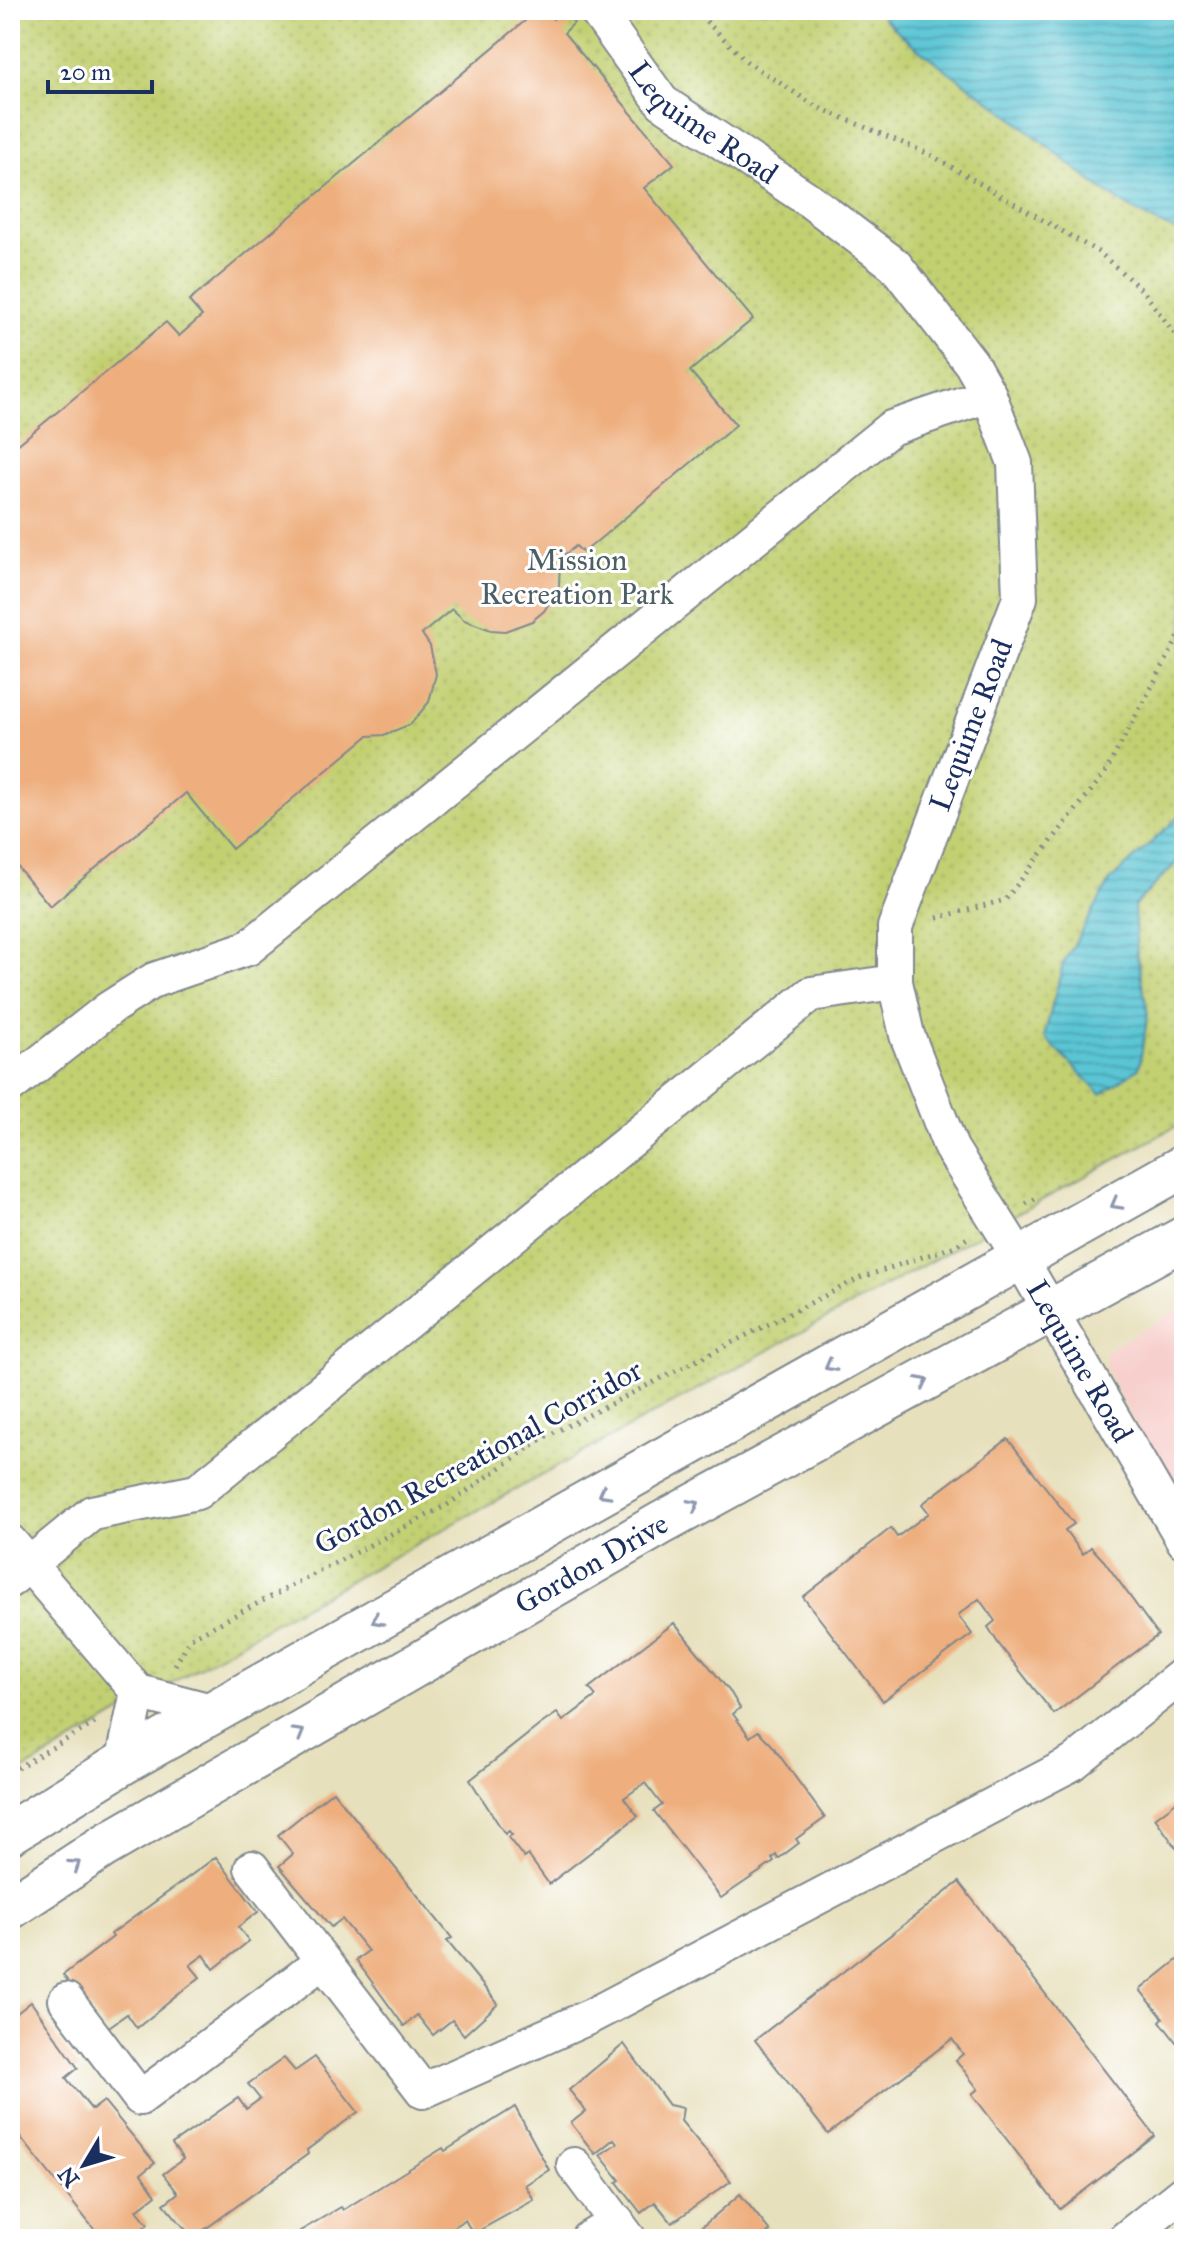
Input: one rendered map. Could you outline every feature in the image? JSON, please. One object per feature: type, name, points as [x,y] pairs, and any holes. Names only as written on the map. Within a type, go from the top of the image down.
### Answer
[{"type":"main road","name":"Gordon Drive","points":[[10,1833],[123,1763],[1184,1166]]},
{"type":"main road","name":"Gordon Drive","points":[[10,1908],[104,1846],[660,1524],[1184,1238]]},
{"type":"street","name":"Lequime Road","points":[[596,10],[662,102],[809,200],[895,265],[971,363],[989,395],[1015,463],[1020,598],[895,927],[895,982],[907,1035],[951,1148],[1020,1258],[1184,1541]]},
{"type":"street","points":[[10,1086],[110,1008],[154,980],[248,948],[891,428],[989,395]]},
{"type":"street","points":[[215,1712],[138,1692],[16,1562],[92,1513],[197,1492],[811,994],[895,982]]},
{"type":"street","points":[[252,1868],[423,2091],[591,2016],[1073,1763],[1184,1674]]},
{"type":"street","points":[[123,1763],[138,1692]]},
{"type":"street","points":[[66,2000],[140,2098],[323,1961]]},
{"type":"street","points":[[574,2165],[611,2233]]},
{"type":"street","points":[[1125,2239],[1184,2192]]},
{"type":"path","points":[[695,10],[746,61],[817,107],[929,154],[1100,253],[1144,292],[1184,347]]},
{"type":"path","points":[[937,918],[1005,900],[1105,773],[1184,627]]},
{"type":"path","name":"Gordon Recreational Corridor","points":[[10,1772],[79,1734],[180,1662],[191,1638],[447,1505],[543,1438],[860,1278],[955,1246],[1037,1198]]},
{"type":"shaded area","points":[[1184,1307],[1184,1513],[1106,1370],[1106,1350]]},
{"type":"green space","name":"Mission Recreation Park","points":[[10,10],[1184,10],[1184,1122],[291,1613],[10,1778]]},
{"type":"water","points":[[876,10],[1184,10],[1184,234],[1134,211],[1111,196],[920,50]]},
{"type":"water","points":[[1184,812],[1184,855],[1134,906],[1137,956],[1148,1014],[1139,1068],[1101,1094],[1044,1037],[1063,964],[1110,881]]},
{"type":"building","points":[[538,10],[545,10],[553,19],[563,10],[574,23],[564,33],[674,164],[644,188],[753,319],[690,371],[736,425],[583,553],[576,546],[560,558],[559,587],[544,611],[532,621],[505,631],[491,630],[464,620],[452,609],[422,634],[430,646],[436,674],[429,702],[411,724],[384,735],[368,736],[232,849],[186,793],[50,906],[10,858],[10,451],[166,322],[179,336],[202,316],[189,301]]},
{"type":"building","points":[[1008,1439],[1074,1524],[1065,1530],[1083,1554],[1091,1547],[1104,1561],[1158,1635],[1054,1714],[998,1643],[988,1627],[995,1621],[979,1599],[958,1615],[972,1634],[883,1701],[803,1597],[891,1528],[897,1537],[929,1513],[922,1504]]},
{"type":"building","points":[[674,1623],[731,1693],[740,1708],[733,1714],[750,1737],[758,1731],[771,1744],[825,1818],[796,1839],[799,1843],[778,1859],[776,1855],[772,1859],[774,1862],[721,1898],[654,1811],[662,1805],[645,1783],[624,1798],[638,1816],[549,1884],[528,1855],[524,1858],[508,1837],[512,1835],[509,1831],[505,1834],[470,1780],[557,1713],[563,1721],[596,1696],[589,1688]]},
{"type":"building","points":[[333,1791],[452,1938],[447,1941],[498,2004],[464,2035],[452,2020],[433,2035],[417,2015],[404,2026],[356,1960],[368,1951],[342,1919],[331,1927],[279,1866],[293,1854],[278,1835]]},
{"type":"building","points":[[1184,1796],[1184,1859],[1155,1818]]},
{"type":"building","points":[[216,1857],[258,1912],[238,1927],[249,1941],[214,1969],[204,1955],[190,1965],[200,1977],[137,2028],[127,2014],[106,2029],[63,1975],[113,1937],[111,1934]]},
{"type":"building","points":[[959,1882],[1155,2136],[1060,2209],[972,2094],[978,2089],[956,2060],[963,2054],[952,2039],[828,2134],[755,2040]]},
{"type":"building","points":[[1182,1956],[1184,2053],[1178,2046],[1182,2043],[1179,2040],[1176,2042],[1160,2021],[1163,2018],[1140,1990]]},
{"type":"building","points":[[31,2002],[78,2068],[66,2078],[92,2110],[104,2101],[155,2163],[141,2174],[156,2195],[137,2210],[148,2224],[129,2239],[102,2239],[10,2124],[10,2004],[17,2013]]},
{"type":"building","points":[[624,2044],[669,2105],[683,2108],[681,2121],[731,2181],[672,2223],[655,2202],[641,2213],[617,2182],[620,2180],[600,2155],[617,2143],[614,2139],[595,2154],[571,2123],[586,2111],[569,2090]]},
{"type":"building","points":[[315,2057],[358,2112],[307,2150],[308,2154],[193,2238],[164,2204],[178,2193],[163,2174],[183,2159],[172,2144],[238,2098],[246,2109],[260,2099],[248,2084],[284,2058],[295,2071]]},
{"type":"building","points":[[515,2107],[549,2170],[525,2185],[534,2200],[473,2234],[465,2220],[433,2239],[305,2239],[300,2231],[341,2207],[343,2210]]},
{"type":"building","points":[[740,2194],[770,2231],[767,2233],[772,2239],[688,2239]]}]
